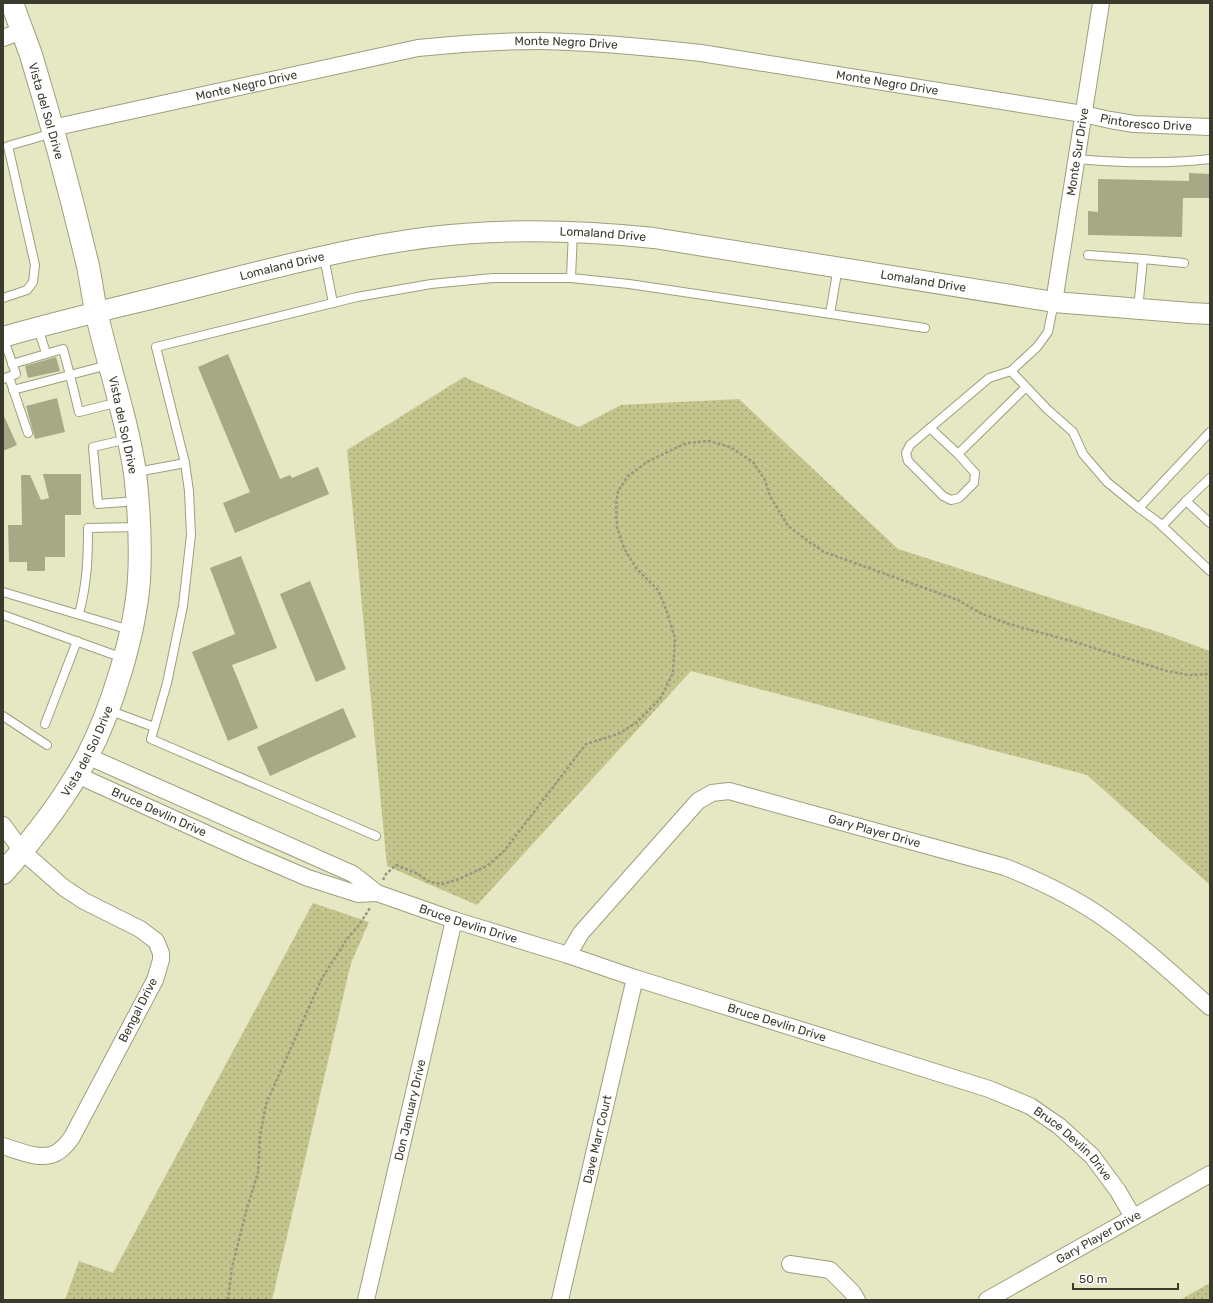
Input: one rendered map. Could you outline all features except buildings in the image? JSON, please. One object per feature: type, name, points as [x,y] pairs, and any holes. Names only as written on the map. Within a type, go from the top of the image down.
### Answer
[{"type":"main road","name":"Vista del Sol Drive","points":[[3,873],[22,852],[58,804],[77,775],[87,756],[107,710],[124,658],[139,582],[138,501],[129,439],[97,313],[79,229],[52,130],[30,54],[12,34],[12,3]]},
{"type":"street","name":"Monte Sur Drive","points":[[1054,302],[1101,3]]},
{"type":"street","name":"Monte Negro Drive","points":[[52,130],[418,48],[460,44],[531,41],[608,44],[701,54],[1084,114]]},
{"type":"street","name":"Pintoresco Drive","points":[[1084,114],[1134,124],[1210,127]]},
{"type":"street","name":"Lomaland Drive","points":[[3,337],[61,320],[97,313],[324,257],[388,243],[433,237],[524,230],[573,231],[654,238],[1054,302],[1190,314],[1210,314]]},
{"type":"street","name":"Bruce Devlin Drive","points":[[87,756],[353,874],[377,893],[454,920],[568,955],[635,978],[989,1089],[1030,1106],[1059,1126],[1092,1156],[1118,1191],[1133,1217]]},
{"type":"street","name":"Bruce Devlin Drive","points":[[77,775],[308,878],[358,894],[377,893]]},
{"type":"street","name":"Gary Player Drive","points":[[568,955],[581,933],[698,800],[712,793],[729,791],[1004,867],[1038,880],[1069,896],[1104,918],[1139,945],[1210,1007]]},
{"type":"street","name":"Bengal Drive","points":[[3,825],[22,852],[63,887],[84,901],[140,929],[156,941],[161,953],[161,960],[155,980],[72,1137],[65,1146],[56,1153],[48,1155],[36,1155],[3,1146]]},
{"type":"street","name":"Don January Drive","points":[[366,1300],[454,920]]},
{"type":"street","name":"Dave Marr Court","points":[[560,1300],[635,978]]},
{"type":"street","name":"Gary Player Drive","points":[[988,1300],[1210,1174]]},
{"type":"street","points":[[790,1264],[830,1270],[852,1292],[857,1300]]},
{"type":"lane","points":[[3,298],[27,290],[33,282],[35,264],[5,146],[52,130]]},
{"type":"lane","points":[[1077,158],[1108,162],[1210,160]]},
{"type":"lane","points":[[571,278],[573,231]]},
{"type":"lane","points":[[1088,254],[1184,263]]},
{"type":"lane","points":[[324,257],[333,303]]},
{"type":"lane","points":[[1138,309],[1143,259]]},
{"type":"lane","points":[[830,314],[838,267]]},
{"type":"lane","points":[[376,836],[151,738],[167,683],[183,606],[191,535],[190,491],[185,463],[156,347],[356,297],[431,284],[493,278],[571,278],[630,284],[925,328]]},
{"type":"lane","points":[[930,428],[958,454],[975,473],[974,482],[959,498],[951,500],[943,496],[908,461],[906,453],[910,445],[930,428],[989,378],[1011,371],[1037,347],[1048,332],[1054,302]]},
{"type":"lane","points":[[38,327],[43,356]]},
{"type":"lane","points":[[3,337],[16,374],[6,378],[13,390],[28,433]]},
{"type":"lane","points":[[12,364],[63,349],[79,412],[119,402]]},
{"type":"lane","points":[[13,390],[47,377],[70,375],[110,364]]},
{"type":"lane","points":[[1011,371],[1047,409],[1073,432],[1083,454],[1107,482],[1162,526],[1210,571]]},
{"type":"lane","points":[[958,454],[1026,387]]},
{"type":"lane","points":[[1139,508],[1210,432]]},
{"type":"lane","points":[[129,439],[93,448],[98,504],[138,501]]},
{"type":"lane","points":[[134,472],[185,463]]},
{"type":"lane","points":[[1162,526],[1210,478]]},
{"type":"lane","points":[[1186,501],[1210,523]]},
{"type":"lane","points":[[79,614],[88,567],[88,528],[139,527]]},
{"type":"lane","points":[[3,592],[130,630]]},
{"type":"lane","points":[[3,614],[124,658]]},
{"type":"lane","points":[[45,724],[77,642]]},
{"type":"lane","points":[[107,710],[154,727]]},
{"type":"lane","points":[[3,716],[47,745]]},
{"type":"path","points":[[228,1300],[232,1267],[247,1208],[258,1173],[260,1136],[266,1104],[322,978],[347,939],[359,925],[369,909],[386,874],[396,865],[416,873],[430,882],[442,884],[459,879],[487,866],[504,851],[586,744],[618,734],[636,723],[660,699],[673,673],[675,638],[666,609],[658,590],[636,568],[624,548],[617,527],[616,506],[618,491],[628,476],[647,462],[686,443],[710,441],[730,447],[753,462],[765,480],[770,496],[788,526],[824,552],[958,600],[980,613],[1009,624],[1075,642],[1167,671],[1189,675],[1210,674]]},
{"type":"green space","points":[[464,377],[579,427],[621,405],[739,399],[898,549],[1164,634],[1210,651],[1210,885],[1087,775],[691,671],[477,905],[387,866],[347,450]]},
{"type":"green space","points":[[313,903],[369,922],[351,963],[272,1300],[65,1300],[79,1261],[113,1273]]},
{"type":"green space","points":[[1210,1283],[1210,1300],[1180,1300]]}]
